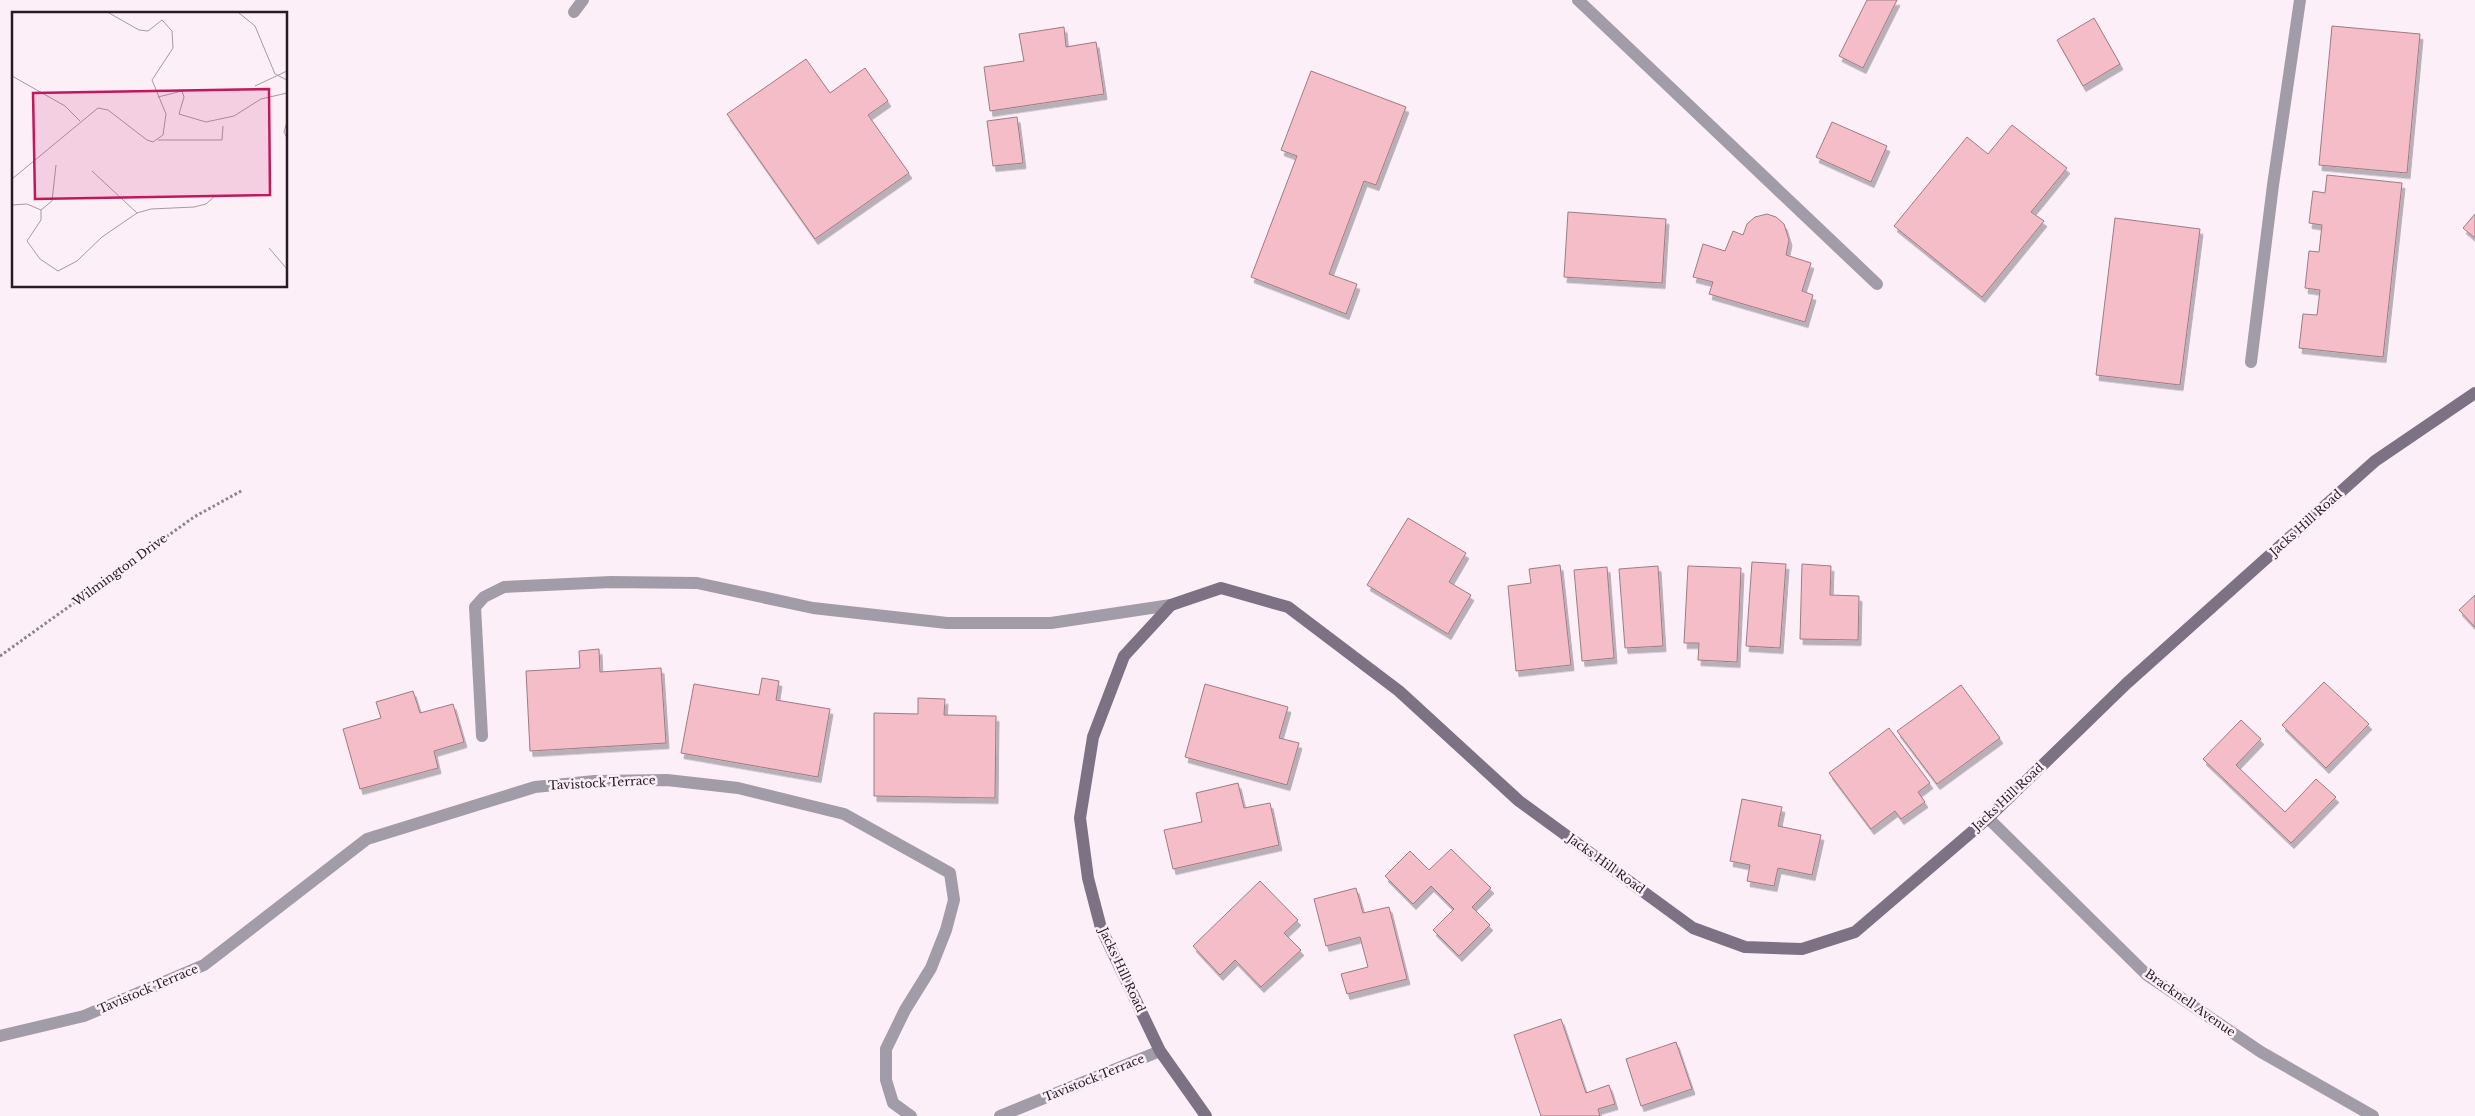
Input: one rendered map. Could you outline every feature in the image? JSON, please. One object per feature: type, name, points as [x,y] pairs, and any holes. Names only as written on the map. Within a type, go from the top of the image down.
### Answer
[{"type":"street","points":[[574,12],[583,0]]},
{"type":"street","points":[[1578,0],[1877,284]]},
{"type":"street","points":[[2251,362],[2273,185],[2300,0]]},
{"type":"street","name":"Jacks Hill Road","points":[[1206,1116],[1160,1051],[1101,928],[1088,878],[1080,818],[1093,737],[1124,656],[1171,605],[1221,588],[1288,607],[1399,691],[1519,800],[1693,928],[1745,947],[1802,949],[1855,932],[1988,818],[2126,684],[2375,461],[2475,393]]},
{"type":"street","points":[[482,736],[475,607],[484,597],[504,587],[611,582],[696,583],[813,608],[946,623],[1051,622],[1171,605]]},
{"type":"street","name":"Tavistock Terrace","points":[[0,1036],[84,1016],[204,965],[367,839],[535,786],[595,781],[667,780],[738,788],[844,814],[950,873],[954,900],[946,930],[931,968],[886,1049],[886,1080],[893,1103],[912,1116]]},
{"type":"street","name":"Bracknell Avenue","points":[[1988,818],[2147,975],[2261,1052],[2373,1116]]},
{"type":"street","name":"Tavistock Terrace","points":[[1000,1116],[1160,1051]]},
{"type":"path","name":"Wilmington Drive","points":[[0,656],[194,516],[243,490]]},
{"type":"building","points":[[1867,0],[1897,0],[1863,68],[1839,56]]},
{"type":"building","points":[[2094,18],[2120,64],[2083,86],[2057,40]]},
{"type":"building","points":[[2332,26],[2420,34],[2407,173],[2319,165]]},
{"type":"building","points":[[1064,27],[1066,47],[1096,42],[1104,94],[990,111],[984,67],[1024,61],[1019,34]]},
{"type":"building","points":[[806,59],[830,93],[865,68],[888,101],[868,115],[909,173],[815,239],[727,114]]},
{"type":"building","points":[[1311,71],[1406,107],[1376,185],[1364,181],[1329,274],[1357,284],[1346,314],[1251,277],[1297,156],[1281,150]]},
{"type":"building","points":[[1017,117],[1023,163],[993,166],[987,121]]},
{"type":"building","points":[[1832,122],[1887,146],[1871,182],[1816,157]]},
{"type":"building","points":[[2012,125],[2067,168],[2031,212],[2044,221],[1982,297],[1894,226],[1967,137],[1988,154]]},
{"type":"building","points":[[2327,175],[2402,183],[2383,357],[2299,348],[2303,314],[2317,315],[2320,290],[2305,288],[2309,251],[2319,252],[2322,225],[2309,223],[2313,191],[2325,193]]},
{"type":"building","points":[[1568,212],[1666,219],[1662,283],[1564,277]]},
{"type":"building","points":[[1767,214],[1776,217],[1784,224],[1789,240],[1786,255],[1811,263],[1802,291],[1813,295],[1805,322],[1709,294],[1713,282],[1693,277],[1703,244],[1725,251],[1733,231],[1743,235],[1747,224],[1755,217]]},
{"type":"building","points":[[2475,214],[2475,238],[2463,228]]},
{"type":"building","points":[[2115,218],[2200,229],[2180,385],[2096,375]]},
{"type":"building","points":[[1408,518],[1466,553],[1449,582],[1471,595],[1448,634],[1367,585]]},
{"type":"building","points":[[1752,562],[1786,564],[1780,648],[1746,646]]},
{"type":"building","points":[[1802,564],[1831,566],[1830,595],[1859,596],[1858,640],[1800,639]]},
{"type":"building","points":[[1560,565],[1571,665],[1516,671],[1508,586],[1531,583],[1529,569]]},
{"type":"building","points":[[1658,566],[1663,646],[1625,648],[1619,569]]},
{"type":"building","points":[[1688,566],[1741,568],[1737,662],[1698,660],[1699,643],[1684,643]]},
{"type":"building","points":[[1607,567],[1614,658],[1582,661],[1574,570]]},
{"type":"building","points":[[2475,595],[2475,627],[2459,610]]},
{"type":"building","points":[[599,649],[600,672],[661,668],[666,743],[530,751],[526,671],[580,668],[579,651]]},
{"type":"building","points":[[762,678],[779,681],[776,700],[830,709],[818,777],[681,753],[694,684],[759,695]]},
{"type":"building","points":[[2324,682],[2369,724],[2326,768],[2282,725]]},
{"type":"building","points":[[1205,684],[1288,707],[1279,738],[1299,743],[1287,785],[1185,757]]},
{"type":"building","points":[[1961,685],[2000,738],[1937,784],[1897,731]]},
{"type":"building","points":[[413,691],[420,713],[453,704],[464,742],[434,751],[438,768],[360,789],[343,729],[381,718],[376,702]]},
{"type":"building","points":[[918,698],[945,699],[944,715],[996,716],[995,798],[874,796],[874,713],[918,714]]},
{"type":"building","points":[[2241,720],[2261,739],[2236,765],[2285,812],[2316,779],[2336,797],[2291,843],[2203,759]]},
{"type":"building","points":[[1889,728],[1930,783],[1918,792],[1925,802],[1901,819],[1895,811],[1871,829],[1829,773]]},
{"type":"building","points":[[1238,783],[1244,808],[1270,803],[1279,845],[1173,869],[1164,830],[1202,822],[1196,793]]},
{"type":"building","points":[[1742,799],[1782,807],[1778,826],[1821,835],[1812,875],[1778,868],[1774,886],[1747,881],[1750,865],[1730,861]]},
{"type":"building","points":[[1451,849],[1491,888],[1472,907],[1490,925],[1459,956],[1433,930],[1454,909],[1431,886],[1413,904],[1385,876],[1410,851],[1429,870]]},
{"type":"building","points":[[1260,881],[1298,920],[1284,933],[1301,950],[1261,987],[1235,960],[1220,975],[1193,946]]},
{"type":"building","points":[[1356,888],[1363,913],[1389,907],[1407,979],[1347,994],[1341,974],[1368,967],[1360,937],[1326,946],[1314,899]]},
{"type":"building","points":[[1561,1019],[1586,1093],[1609,1085],[1615,1104],[1598,1109],[1600,1116],[1541,1116],[1514,1035]]},
{"type":"building","points":[[1676,1042],[1692,1089],[1641,1106],[1626,1059]]}]
